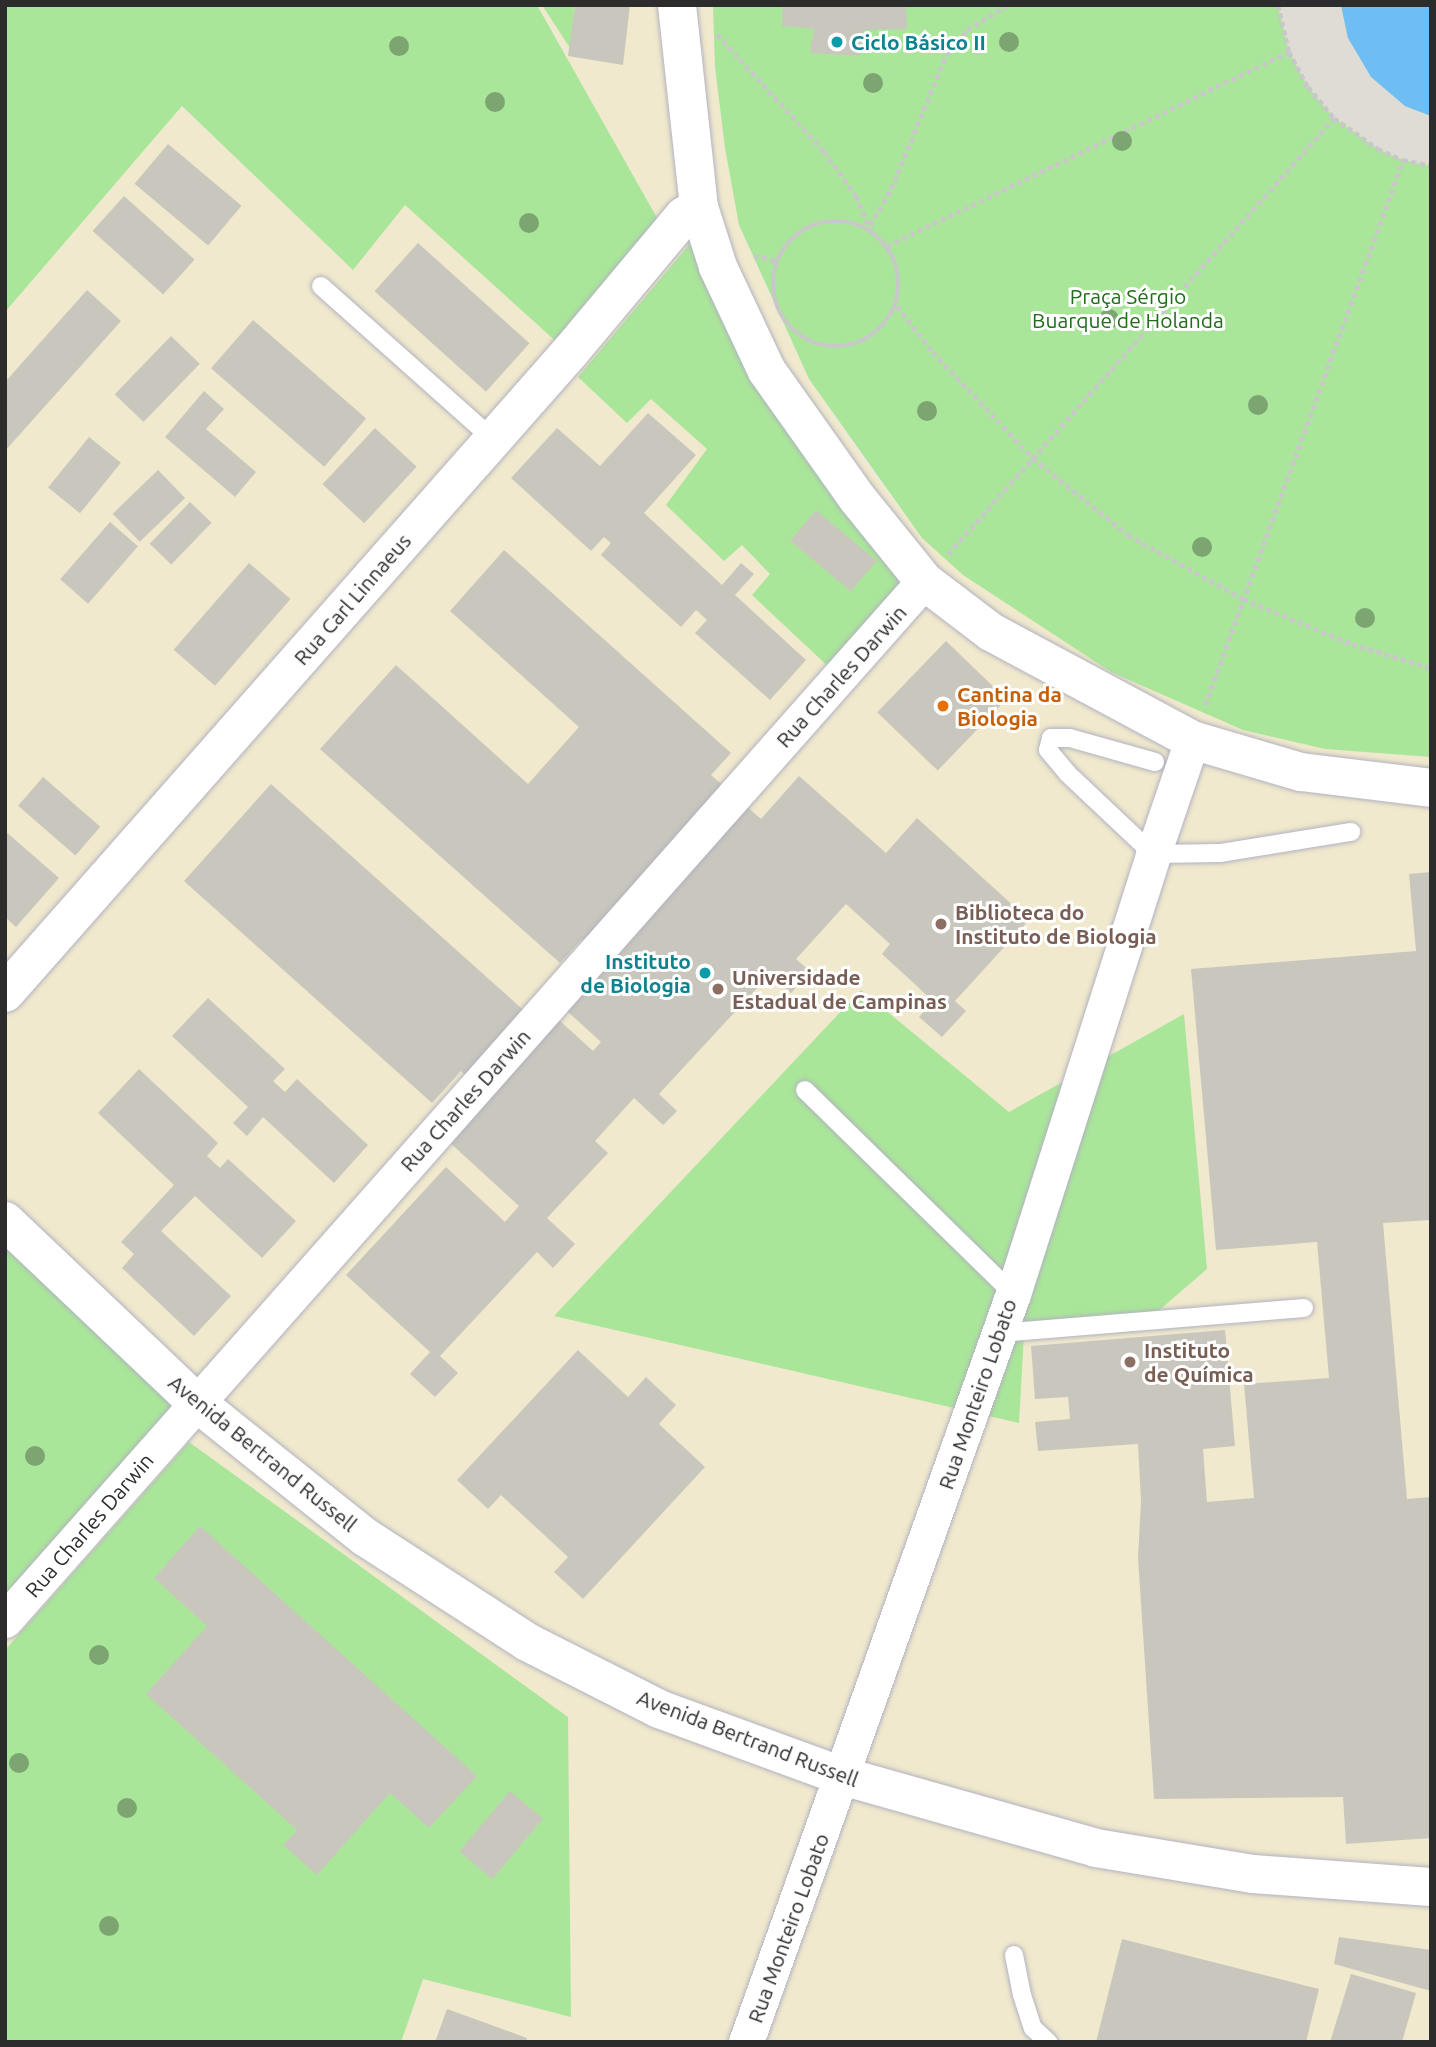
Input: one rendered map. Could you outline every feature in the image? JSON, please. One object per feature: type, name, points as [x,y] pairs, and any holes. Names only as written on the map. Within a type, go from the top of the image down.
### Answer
[{"type":"street","points":[[693,15],[699,207],[718,267],[768,371],[856,498],[924,581],[991,632],[1301,772],[1431,788]]},
{"type":"street","name":"Rua Carl Linnaeus","points":[[5,993],[493,439],[684,216],[699,207]]},
{"type":"street","name":"Rua Charles Darwin","points":[[5,1620],[924,581]]},
{"type":"street","name":"Rua Monteiro Lobato","points":[[747,2042],[1013,1294],[1153,854],[1197,726]]},
{"type":"street","name":"Avenida Bertrand Russell","points":[[5,1222],[197,1403],[365,1536],[527,1642],[659,1709],[842,1776],[1096,1848],[1253,1874],[1431,1886]]},
{"type":"lane","points":[[321,286],[493,439]]},
{"type":"lane","points":[[1155,762],[1070,738],[1051,738],[1048,750],[1067,773],[1153,854],[1221,853],[1351,832]]},
{"type":"lane","points":[[805,1090],[1013,1294]]},
{"type":"lane","points":[[999,1333],[1304,1308]]},
{"type":"lane","points":[[1014,1955],[1022,1995],[1033,2028],[1048,2042]]},
{"type":"path","points":[[869,225],[891,189],[946,55],[967,30],[1008,5]]},
{"type":"path","points":[[1278,5],[1289,52],[1308,87],[1334,118],[1355,135],[1403,160],[1431,166]]},
{"type":"path","points":[[693,15],[824,151],[856,196],[872,232]]},
{"type":"path","points":[[887,246],[1289,52]]},
{"type":"path","points":[[924,581],[1334,118]]},
{"type":"path","points":[[1197,726],[1403,160]]},
{"type":"path","points":[[836,220],[855,223],[872,232],[887,246],[899,275],[897,306],[887,323],[873,337],[855,345],[836,348],[817,345],[784,322],[776,304],[772,283],[777,261],[786,245],[800,232],[817,223],[836,220]]},
{"type":"path","points":[[897,306],[933,352],[1033,458],[1128,535],[1243,599],[1352,644],[1431,668]]},
{"type":"shaded area","name":"Universidade Estadual de Campinas","points":[[537,5],[713,5],[715,67],[725,148],[739,225],[766,288],[809,379],[864,461],[922,538],[963,575],[1111,672],[1243,730],[1325,749],[1431,757],[1431,2042],[5,2042],[5,312],[182,106],[353,270],[405,204],[568,56]]},
{"type":"shaded area","points":[[1278,5],[1341,5],[1348,38],[1405,106],[1431,116],[1431,166],[1403,160],[1378,149],[1334,118],[1308,87],[1289,52]]},
{"type":"green space","points":[[5,5],[537,5],[661,225],[560,345],[405,205],[353,270],[182,106],[5,312]]},
{"type":"green space","points":[[542,5],[575,5],[570,48]]},
{"type":"green space","name":"Praça Sérgio Buarque de Holanda","points":[[713,5],[1431,5],[1431,757],[1325,749],[1243,730],[1111,672],[963,575],[922,538],[809,379],[739,225],[725,148],[715,67]]},
{"type":"green space","points":[[694,239],[910,587],[833,671],[752,595],[770,574],[742,545],[724,561],[666,505],[707,449],[651,399],[627,423],[578,377]]},
{"type":"green space","points":[[861,990],[1009,1112],[1184,1014],[1207,1269],[1134,1332],[1024,1334],[1019,1423],[554,1316]]},
{"type":"green space","points":[[5,1221],[197,1403],[5,1600]]},
{"type":"green space","points":[[189,1442],[568,1717],[571,2017],[423,1979],[401,2042],[5,2042],[5,1650]]},
{"type":"water","points":[[1341,5],[1431,5],[1431,116],[1405,106],[1371,77],[1348,38]]},
{"type":"building","points":[[575,5],[630,5],[623,65],[568,56]]},
{"type":"building","name":"Ciclo Básico II","points":[[782,5],[906,5],[907,29],[863,30],[859,56],[810,53],[814,29],[782,26]]},
{"type":"building","points":[[168,144],[242,206],[208,246],[135,184]]},
{"type":"building","points":[[124,196],[195,260],[163,294],[93,231]]},
{"type":"building","points":[[418,243],[529,343],[486,392],[375,291]]},
{"type":"building","points":[[87,290],[121,321],[5,451],[5,382]]},
{"type":"building","points":[[253,320],[366,418],[324,467],[211,368]]},
{"type":"building","points":[[171,336],[200,364],[144,422],[115,394]]},
{"type":"building","points":[[204,391],[224,409],[206,429],[256,472],[235,497],[165,437]]},
{"type":"building","points":[[648,413],[696,455],[644,513],[722,585],[741,563],[754,574],[735,595],[806,660],[770,700],[695,633],[707,620],[696,610],[681,627],[601,555],[611,543],[604,537],[591,551],[511,478],[557,428],[600,466]]},
{"type":"building","points":[[375,428],[417,467],[364,523],[322,484]]},
{"type":"building","points":[[89,437],[121,463],[80,513],[48,488]]},
{"type":"building","points":[[158,470],[185,498],[140,542],[113,514]]},
{"type":"building","points":[[190,502],[212,523],[171,565],[150,544]]},
{"type":"building","points":[[816,510],[877,561],[851,591],[790,541]]},
{"type":"building","points":[[110,522],[138,546],[88,604],[60,579]]},
{"type":"building","name":"Instituto de Biologia","points":[[504,550],[731,753],[711,775],[761,819],[799,776],[886,853],[917,818],[1029,920],[955,1001],[966,1011],[942,1037],[919,1017],[933,1001],[882,954],[890,944],[846,904],[796,959],[811,972],[791,993],[770,974],[659,1094],[677,1111],[663,1125],[634,1098],[595,1141],[608,1153],[547,1218],[575,1244],[553,1268],[537,1252],[440,1356],[458,1373],[435,1397],[410,1374],[430,1352],[346,1275],[446,1167],[505,1222],[519,1206],[447,1140],[488,1095],[461,1071],[432,1103],[184,881],[271,784],[540,1025],[559,1020],[593,1051],[601,1042],[567,1011],[609,963],[582,939],[560,963],[320,749],[396,665],[528,784],[579,727],[450,611]]},
{"type":"building","points":[[249,563],[291,599],[215,686],[174,650]]},
{"type":"building","name":"Cantina da Biologia","points":[[946,641],[1006,699],[938,771],[877,712]]},
{"type":"building","points":[[43,777],[100,827],[75,856],[18,806]]},
{"type":"building","points":[[5,831],[59,878],[16,927],[5,917]]},
{"type":"building","name":"Instituto de Química","points":[[1431,872],[1431,1220],[1383,1223],[1407,1499],[1431,1497],[1431,1838],[1346,1844],[1343,1797],[1154,1799],[1138,1558],[1141,1501],[1138,1444],[1038,1451],[1035,1422],[1070,1419],[1068,1397],[1035,1399],[1031,1346],[1225,1330],[1235,1446],[1203,1449],[1207,1502],[1254,1498],[1244,1384],[1329,1378],[1317,1242],[1216,1250],[1191,969],[1416,951],[1409,874]]},
{"type":"building","points":[[208,998],[285,1069],[273,1081],[285,1092],[297,1079],[368,1145],[334,1183],[263,1117],[247,1136],[233,1123],[248,1107],[172,1036]]},
{"type":"building","points":[[139,1069],[218,1143],[207,1156],[220,1168],[228,1159],[296,1221],[262,1258],[195,1196],[161,1231],[231,1296],[194,1336],[122,1268],[134,1254],[121,1242],[174,1185],[98,1113]]},
{"type":"building","points":[[578,1350],[628,1397],[646,1377],[676,1405],[659,1424],[705,1467],[583,1599],[554,1572],[568,1557],[501,1495],[488,1509],[457,1480]]},
{"type":"building","points":[[200,1526],[477,1776],[429,1828],[390,1793],[317,1875],[283,1845],[297,1830],[146,1694],[207,1626],[154,1578]]},
{"type":"building","points":[[510,1791],[543,1819],[492,1879],[459,1852]]},
{"type":"building","points":[[1339,1937],[1431,1950],[1431,1991],[1334,1964]]},
{"type":"building","points":[[1122,1939],[1319,1989],[1306,2042],[1096,2042]]},
{"type":"building","points":[[1351,1974],[1416,1993],[1402,2042],[1330,2042]]},
{"type":"building","points":[[447,2009],[527,2038],[526,2042],[435,2042]]},
{"type":"place","name":"Ciclo Básico II","points":[[837,42]]},
{"type":"place","name":"Cantina da Biologia","points":[[943,706]]},
{"type":"place","name":"Biblioteca do Instituto de Biologia","points":[[941,924]]},
{"type":"place","name":"Instituto de Biologia","points":[[705,973]]},
{"type":"place","name":"Universidade Estadual de Campinas","points":[[718,989]]},
{"type":"place","name":"Instituto de Química","points":[[1130,1362]]}]
